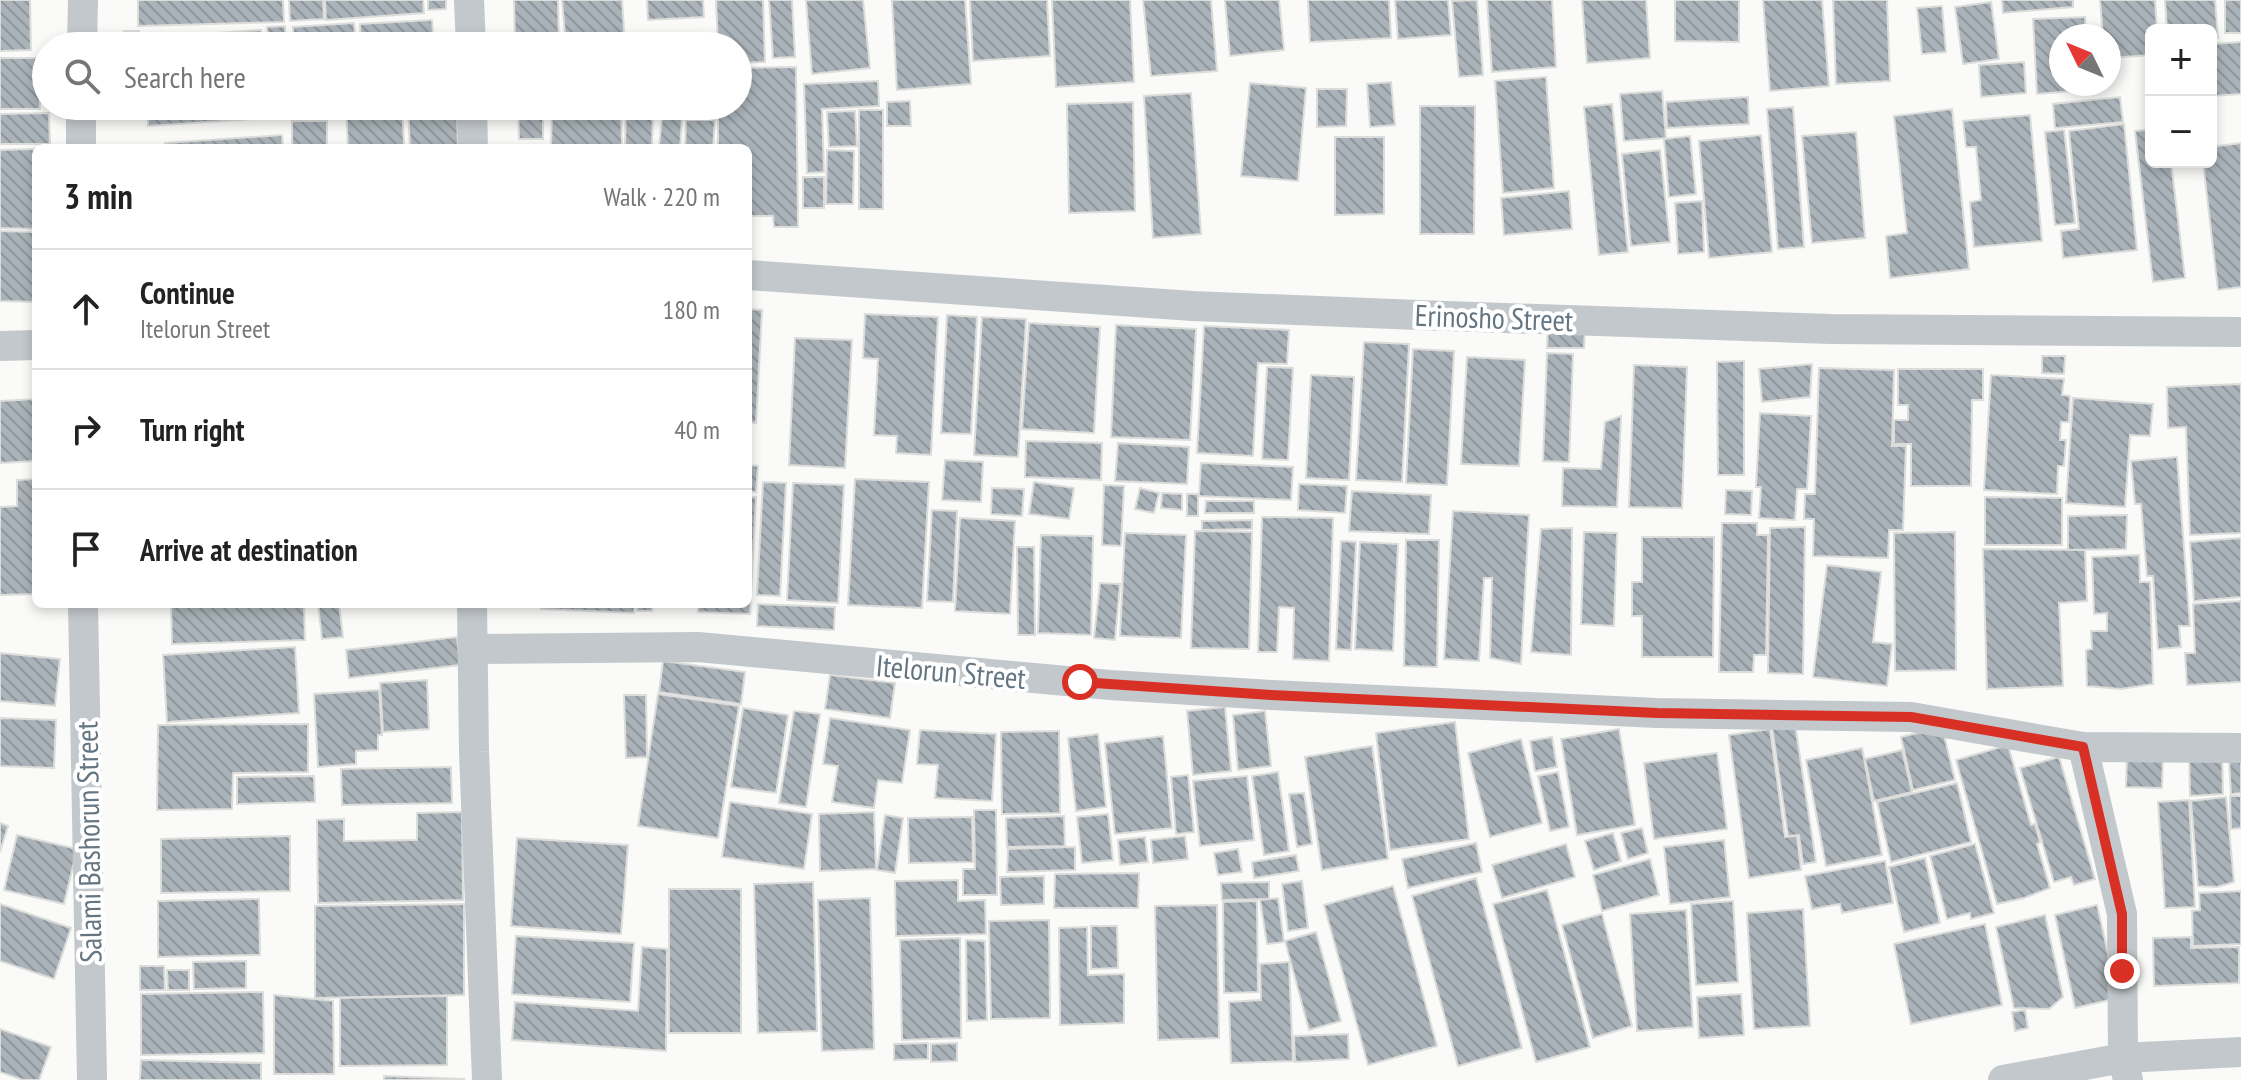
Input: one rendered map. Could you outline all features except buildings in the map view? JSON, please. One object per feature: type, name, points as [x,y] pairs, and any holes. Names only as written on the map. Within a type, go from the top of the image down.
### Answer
[{"type":"street","points":[[82,32],[83,0]]},
{"type":"street","points":[[469,0],[470,32]]},
{"type":"street","points":[[81,120],[81,144]]},
{"type":"street","points":[[472,120],[473,144]]},
{"type":"street","name":"Erinosho Street","points":[[752,275],[1193,306],[1418,315],[1831,329],[2241,332]]},
{"type":"street","points":[[0,346],[32,345]]},
{"type":"street","name":"Salami Bashorun Street","points":[[83,608],[92,1080]]},
{"type":"street","points":[[472,608],[474,752],[489,1080]]},
{"type":"street","name":"Itelorun Street","points":[[473,649],[698,647],[1110,685],[1657,713],[1911,717],[2083,747],[2241,748]]},
{"type":"street","points":[[2083,747],[2122,914],[2126,1069]]},
{"type":"street","points":[[2003,1080],[2126,1069],[2241,1052]]},
{"type":"route","points":[[1080,682],[1271,695],[1657,713],[1911,717],[2083,747],[2122,914],[2122,971]]}]
